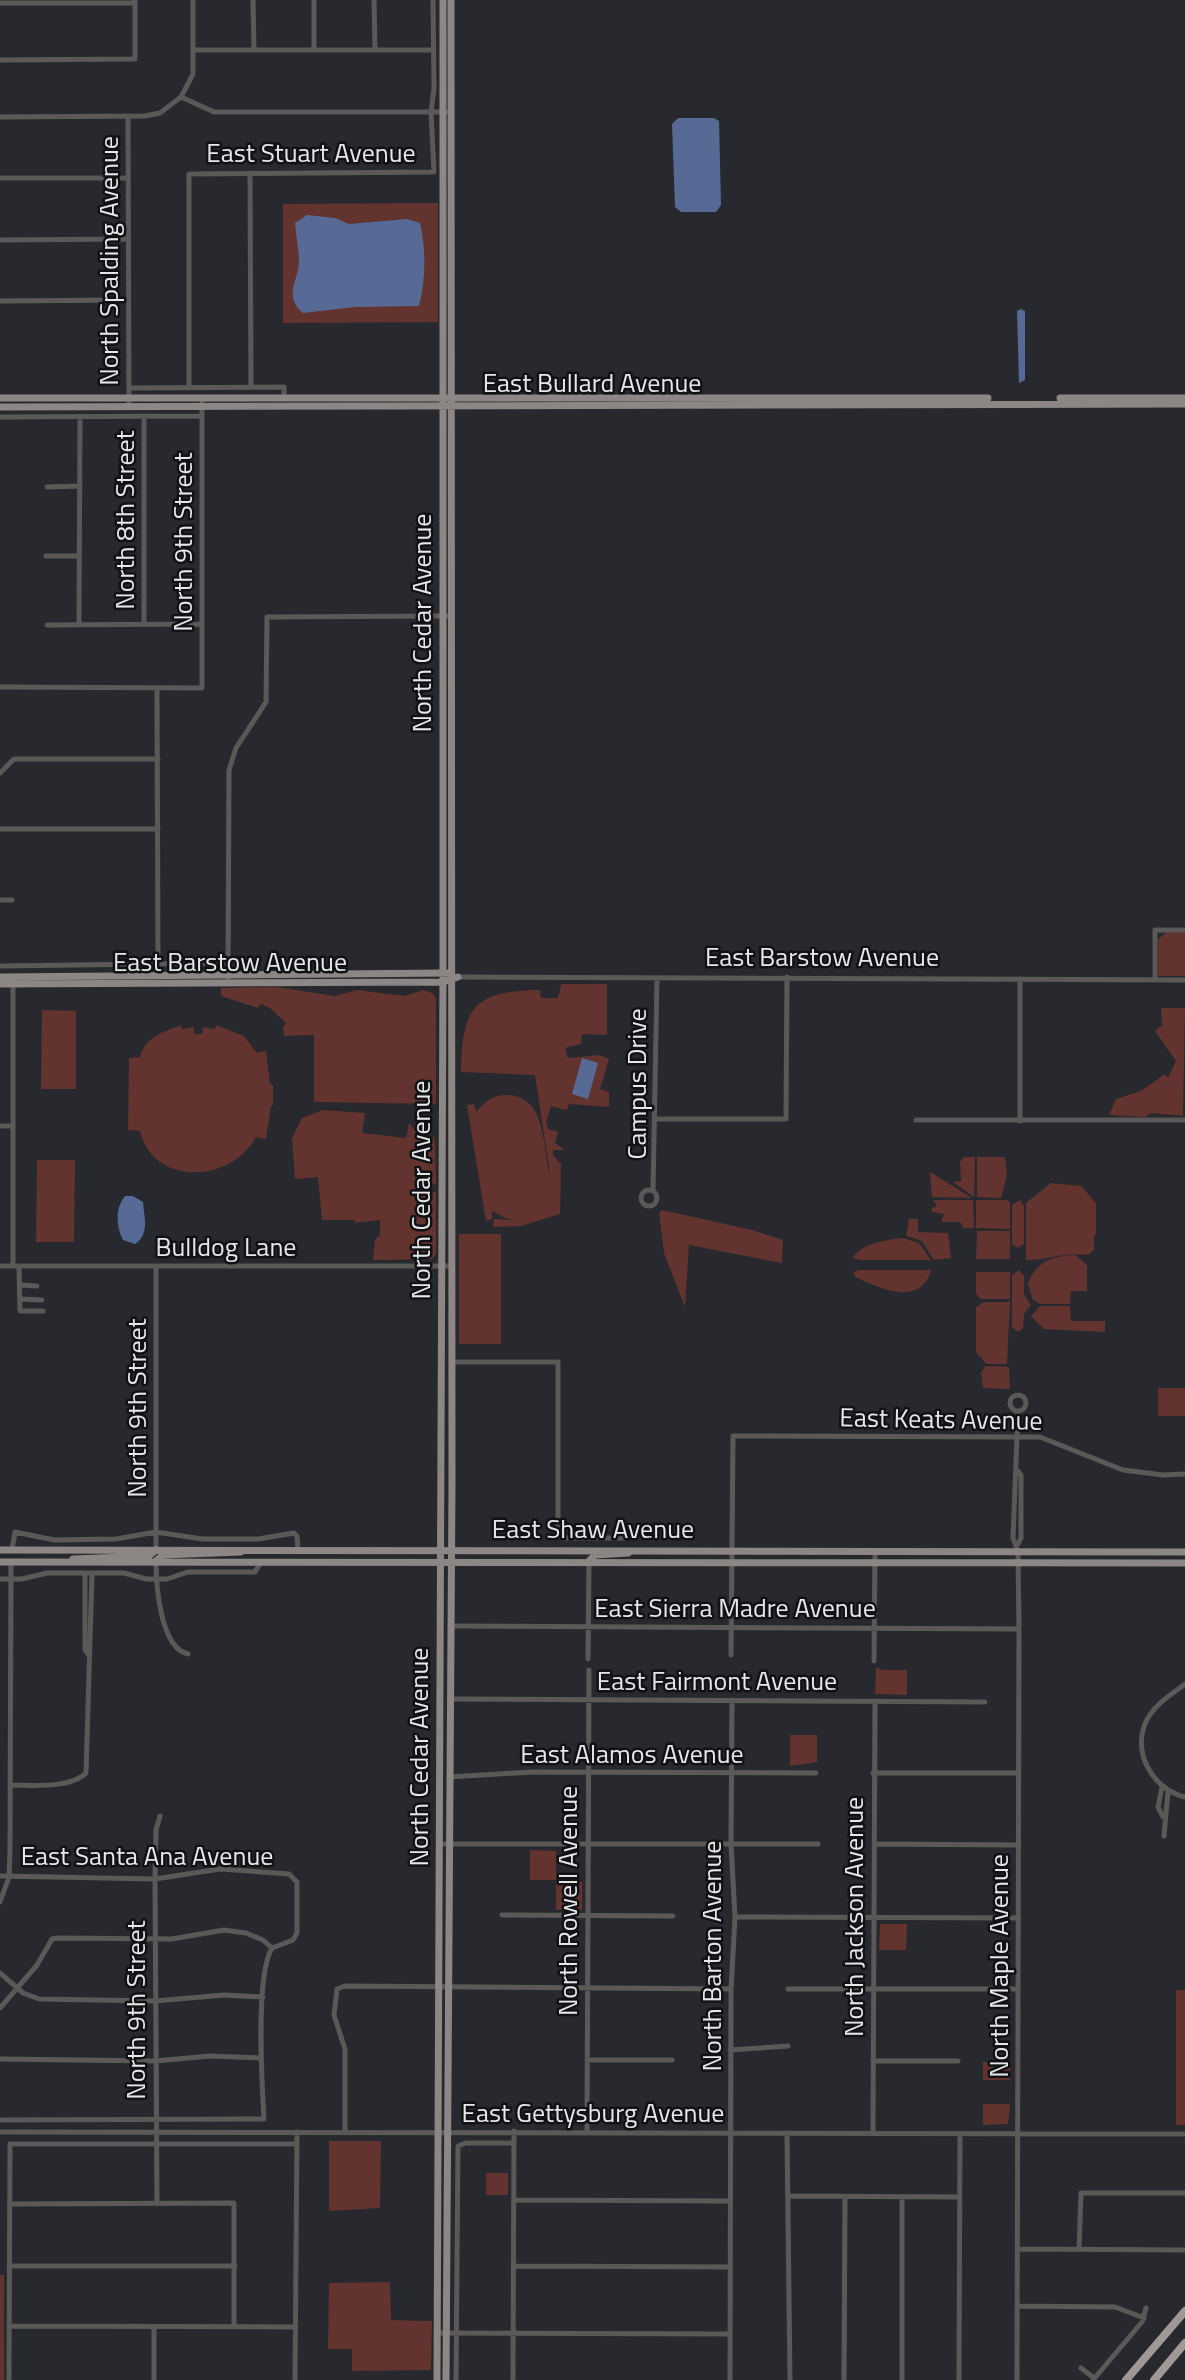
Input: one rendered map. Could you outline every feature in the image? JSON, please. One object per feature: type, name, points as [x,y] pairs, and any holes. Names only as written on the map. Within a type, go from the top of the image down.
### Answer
[{"type":"highway","points":[[1126,2380],[1185,2311]]},
{"type":"highway","points":[[1154,2380],[1185,2343]]},
{"type":"main road","name":"North Cedar Avenue","points":[[443,0],[447,112],[448,616],[452,777],[452,1485],[449,1777],[444,1844]]},
{"type":"main road","name":"North Cedar Avenue","points":[[447,112],[451,0]]},
{"type":"main road","name":"East Bullard Avenue","points":[[0,398],[129,397],[202,401],[1185,398]]},
{"type":"main road","name":"East Bullard Avenue","points":[[0,407],[129,406],[284,397],[1185,404]]},
{"type":"main road","name":"North Cedar Avenue","points":[[446,2380],[439,2214],[443,2131],[444,1987],[440,1674],[442,1266],[450,978],[443,710],[448,616]]},
{"type":"main road","points":[[443,710],[447,715],[452,777]]},
{"type":"main road","name":"East Barstow Avenue","points":[[0,976],[13,980],[450,978]]},
{"type":"main road","name":"East Barstow Avenue","points":[[0,985],[13,980]]},
{"type":"main road","points":[[442,1413],[451,1432]]},
{"type":"main road","points":[[442,1437],[446,1441],[447,1467],[452,1485]]},
{"type":"main road","name":"East Shaw Avenue","points":[[0,1550],[875,1551],[1018,1548],[1185,1552]]},
{"type":"main road","points":[[156,1561],[163,1555],[230,1555],[252,1549]]},
{"type":"main road","points":[[63,1561],[85,1556],[149,1556],[156,1550]]},
{"type":"main road","points":[[589,1561],[595,1555],[618,1555],[642,1550]]},
{"type":"main road","name":"East Shaw Avenue","points":[[0,1562],[1185,1563]]},
{"type":"main road","points":[[440,1636],[446,1641],[450,1682]]},
{"type":"main road","points":[[440,1674],[450,1699]]},
{"type":"main road","points":[[441,1698],[450,1715]]},
{"type":"main road","name":"North Cedar Avenue","points":[[438,2380],[447,2242],[443,2131]]},
{"type":"main road","points":[[439,2214],[443,2218],[447,2242]]},
{"type":"street","points":[[0,117],[128,116],[160,113],[181,97],[193,74],[193,0]]},
{"type":"street","points":[[253,0],[254,50]]},
{"type":"street","points":[[314,0],[314,50]]},
{"type":"street","points":[[374,0],[375,50]]},
{"type":"street","points":[[431,112],[433,0]]},
{"type":"street","points":[[0,3],[135,1],[135,60],[0,60]]},
{"type":"street","points":[[193,50],[433,50]]},
{"type":"street","points":[[181,97],[214,112],[447,112]]},
{"type":"street","name":"East Stuart Avenue","points":[[190,388],[189,174],[434,172],[431,112]]},
{"type":"street","name":"North Spalding Avenue","points":[[128,116],[129,406]]},
{"type":"street","points":[[250,173],[251,387]]},
{"type":"street","points":[[0,178],[128,178]]},
{"type":"street","points":[[0,240],[128,239]]},
{"type":"street","points":[[0,301],[128,300]]},
{"type":"street","points":[[129,388],[284,387],[284,397]]},
{"type":"street","name":"North 9th Street","points":[[158,688],[202,688],[202,401]]},
{"type":"street","points":[[79,625],[80,416]]},
{"type":"street","name":"North 8th Street","points":[[144,416],[144,624]]},
{"type":"street","points":[[0,417],[202,416]]},
{"type":"street","points":[[47,486],[79,486]]},
{"type":"street","points":[[46,556],[79,556]]},
{"type":"street","points":[[228,979],[229,770],[236,748],[266,702],[267,617],[448,616]]},
{"type":"street","points":[[47,625],[202,624]]},
{"type":"street","points":[[0,687],[158,688],[158,965]]},
{"type":"street","points":[[0,772],[9,760],[158,759]]},
{"type":"street","points":[[0,829],[158,829]]},
{"type":"street","points":[[0,900],[12,900]]},
{"type":"street","points":[[1155,980],[1155,930],[1185,930]]},
{"type":"street","points":[[0,966],[228,963]]},
{"type":"street","points":[[656,1119],[786,1119],[787,977]]},
{"type":"street","name":"East Barstow Avenue","points":[[450,978],[1185,980]]},
{"type":"street","name":"Campus Drive","points":[[653,1190],[657,978]]},
{"type":"street","points":[[1020,979],[1020,1121]]},
{"type":"street","points":[[13,980],[12,1126],[20,1311],[43,1311]]},
{"type":"street","points":[[916,1120],[1185,1120]]},
{"type":"street","points":[[0,1126],[12,1126]]},
{"type":"street","name":"Bulldog Lane","points":[[0,1266],[451,1266]]},
{"type":"street","name":"North 9th Street","points":[[156,1266],[156,1550]]},
{"type":"street","points":[[20,1285],[37,1286]]},
{"type":"street","points":[[20,1299],[42,1300]]},
{"type":"street","points":[[451,1362],[558,1362],[558,1533],[562,1538],[625,1538],[636,1531]]},
{"type":"street","name":"North Maple Avenue","points":[[1017,2380],[1019,1629],[1018,1548],[1013,1538],[1018,1411]]},
{"type":"street","name":"East Keats Avenue","points":[[732,1550],[733,1436],[1051,1439],[1094,1460],[1124,1470],[1163,1475],[1185,1474]]},
{"type":"street","points":[[12,1550],[15,1532],[54,1540],[116,1539],[156,1532],[202,1539],[258,1539],[293,1533],[297,1536],[298,1550]]},
{"type":"street","points":[[731,1656],[732,1550]]},
{"type":"street","points":[[874,1661],[875,1551]]},
{"type":"street","points":[[156,1561],[157,1598],[172,1640],[178,1650],[188,1654]]},
{"type":"street","points":[[0,1579],[47,1573],[124,1573],[156,1579],[188,1572],[255,1572],[261,1561]]},
{"type":"street","points":[[589,1561],[589,1659]]},
{"type":"street","points":[[0,1902],[9,1877],[11,1562]]},
{"type":"street","points":[[11,1785],[44,1785],[84,1776],[87,1767],[88,1654],[92,1650],[88,1573]]},
{"type":"street","name":"East Sierra Madre Avenue","points":[[450,1626],[1019,1629]]},
{"type":"street","name":"North Rowell Avenue","points":[[587,2132],[589,1670]]},
{"type":"street","points":[[1185,1684],[1157,1706],[1143,1731],[1144,1759],[1161,1787],[1185,1797]]},
{"type":"street","name":"East Fairmont Avenue","points":[[450,1699],[985,1702]]},
{"type":"street","name":"North Barton Avenue","points":[[730,2380],[730,2050],[735,1917],[731,1844],[732,1700]]},
{"type":"street","name":"North Jackson Avenue","points":[[873,2133],[875,1701]]},
{"type":"street","name":"East Alamos Avenue","points":[[449,1777],[532,1772],[816,1773]]},
{"type":"street","points":[[873,1773],[1018,1773]]},
{"type":"street","points":[[1161,1787],[1158,1807],[1164,1818]]},
{"type":"street","points":[[1164,1836],[1168,1791]]},
{"type":"street","name":"North 9th Street","points":[[156,2204],[155,1879],[156,1830],[160,1816]]},
{"type":"street","points":[[444,1844],[818,1844]]},
{"type":"street","points":[[874,1844],[1019,1845]]},
{"type":"street","name":"East Santa Ana Avenue","points":[[0,1876],[155,1879],[220,1870],[294,1877],[297,1933],[293,1940],[272,1948]]},
{"type":"street","points":[[502,1915],[673,1916]]},
{"type":"street","points":[[735,1917],[1018,1918]]},
{"type":"street","points":[[0,2008],[18,1988],[52,1939],[155,1940],[224,1930],[246,1933],[263,1940],[272,1948],[265,1969],[260,2058],[264,2119],[0,2120]]},
{"type":"street","points":[[0,1973],[18,1988],[39,1999],[155,2001],[224,1995],[263,1997]]},
{"type":"street","points":[[345,2133],[345,2049],[334,2015],[337,1989],[345,1986],[731,1989]]},
{"type":"street","points":[[788,1989],[1018,1989]]},
{"type":"street","points":[[730,2050],[788,2046]]},
{"type":"street","points":[[0,2059],[155,2061],[220,2056],[260,2058]]},
{"type":"street","points":[[587,2060],[672,2060]]},
{"type":"street","points":[[873,2061],[958,2062]]},
{"type":"street","points":[[513,2380],[514,2131]]},
{"type":"street","name":"East Gettysburg Avenue","points":[[0,2132],[1185,2134]]},
{"type":"street","points":[[295,2380],[297,2132]]},
{"type":"street","points":[[788,2133],[790,2380]]},
{"type":"street","points":[[958,2380],[960,2133]]},
{"type":"street","points":[[456,2380],[458,2146],[466,2143],[514,2143]]},
{"type":"street","points":[[9,2380],[10,2144],[297,2144]]},
{"type":"street","points":[[1079,2249],[1080,2194],[1185,2193]]},
{"type":"street","points":[[788,2196],[959,2197]]},
{"type":"street","points":[[845,2197],[845,2380]]},
{"type":"street","points":[[902,2197],[902,2380]]},
{"type":"street","points":[[514,2200],[730,2201]]},
{"type":"street","points":[[10,2204],[234,2203],[234,2326]]},
{"type":"street","points":[[1018,2249],[1185,2250]]},
{"type":"street","points":[[9,2266],[235,2266]]},
{"type":"street","points":[[514,2266],[730,2267]]},
{"type":"street","points":[[1017,2306],[1115,2307],[1144,2318]]},
{"type":"street","points":[[1081,2368],[1093,2379],[1144,2318],[1146,2308]]},
{"type":"street","points":[[9,2326],[296,2327]]},
{"type":"street","points":[[154,2327],[154,2380]]},
{"type":"street","points":[[442,2333],[730,2334]]},
{"type":"shaded area","points":[[438,203],[438,322],[283,323],[283,204]]},
{"type":"shaded area","points":[[1167,932],[1185,932],[1185,976],[1158,976],[1158,939]]},
{"type":"shaded area","points":[[561,984],[607,984],[607,1035],[582,1034],[581,1044],[565,1048],[568,1058],[599,1055],[609,1059],[600,1089],[609,1092],[609,1107],[569,1104],[567,1110],[551,1106],[546,1122],[548,1129],[558,1132],[555,1143],[565,1150],[553,1150],[553,1155],[561,1164],[560,1214],[521,1226],[493,1227],[494,1219],[518,1220],[505,1218],[492,1211],[492,1219],[486,1221],[467,1105],[474,1104],[476,1112],[490,1099],[508,1095],[521,1098],[530,1105],[541,1126],[550,1175],[535,1075],[461,1072],[464,1032],[476,1007],[486,1000],[500,994],[540,990],[541,998],[558,998]]},
{"type":"shaded area","points":[[276,987],[335,996],[357,990],[405,996],[423,990],[432,993],[436,998],[436,1104],[314,1102],[314,1035],[284,1036],[283,1027],[286,1023],[270,1008],[261,1004],[258,1008],[221,996],[221,988]]},
{"type":"shaded area","points":[[1161,1008],[1185,1008],[1183,1116],[1151,1113],[1145,1117],[1109,1115],[1116,1099],[1141,1091],[1165,1074],[1168,1078],[1176,1061],[1155,1031],[1162,1025]]},
{"type":"shaded area","points":[[42,1010],[76,1011],[76,1089],[41,1089]]},
{"type":"shaded area","points":[[181,1025],[182,1029],[194,1027],[194,1034],[202,1034],[203,1027],[215,1029],[216,1025],[244,1036],[257,1053],[266,1051],[270,1084],[273,1085],[273,1105],[266,1139],[256,1137],[245,1152],[230,1163],[212,1170],[176,1170],[160,1162],[148,1149],[140,1131],[128,1130],[129,1058],[140,1057],[151,1040]]},
{"type":"shaded area","points":[[323,1110],[365,1113],[362,1133],[406,1138],[409,1123],[417,1133],[435,1138],[436,1184],[430,1186],[430,1192],[436,1192],[436,1254],[432,1259],[373,1260],[375,1240],[380,1235],[380,1220],[355,1223],[355,1220],[322,1220],[318,1177],[295,1179],[292,1138],[302,1118]]},
{"type":"shaded area","points":[[964,1157],[975,1157],[974,1197],[953,1182],[961,1181],[960,1162]]},
{"type":"shaded area","points":[[977,1157],[1005,1157],[1007,1175],[1001,1198],[977,1197]]},
{"type":"shaded area","points":[[37,1160],[75,1160],[74,1242],[36,1242]]},
{"type":"shaded area","points":[[932,1173],[972,1198],[932,1197]]},
{"type":"shaded area","points":[[1051,1183],[1081,1186],[1096,1203],[1094,1250],[1088,1255],[1026,1260],[1026,1203]]},
{"type":"shaded area","points":[[933,1200],[973,1200],[974,1228],[964,1228],[960,1222],[941,1222],[944,1214],[932,1212],[932,1208],[937,1206]]},
{"type":"shaded area","points":[[976,1200],[1007,1200],[1010,1203],[1010,1229],[976,1228]]},
{"type":"shaded area","points":[[1020,1200],[1024,1206],[1024,1244],[1018,1248],[1012,1244],[1012,1205]]},
{"type":"shaded area","points":[[662,1210],[752,1230],[783,1240],[782,1263],[689,1245],[685,1307],[664,1253],[659,1213]]},
{"type":"shaded area","points":[[909,1219],[918,1219],[918,1232],[948,1233],[951,1258],[934,1260],[922,1241],[906,1236]]},
{"type":"shaded area","points":[[977,1231],[1010,1231],[1010,1259],[976,1259]]},
{"type":"shaded area","points":[[459,1234],[501,1234],[501,1344],[459,1344]]},
{"type":"shaded area","points":[[903,1238],[919,1243],[931,1260],[853,1258],[868,1246]]},
{"type":"shaded area","points":[[1076,1255],[1087,1265],[1087,1291],[1071,1291],[1070,1304],[1040,1304],[1033,1300],[1028,1284],[1035,1270],[1053,1258]]},
{"type":"shaded area","points":[[931,1270],[926,1282],[918,1289],[897,1292],[854,1276],[854,1272]]},
{"type":"shaded area","points":[[1019,1270],[1024,1276],[1024,1295],[1031,1305],[1024,1314],[1023,1328],[1018,1332],[1012,1327],[1012,1275]]},
{"type":"shaded area","points":[[976,1272],[1010,1272],[1010,1299],[981,1299],[976,1294]]},
{"type":"shaded area","points":[[984,1302],[1010,1302],[1007,1364],[986,1364],[976,1352],[976,1307]]},
{"type":"shaded area","points":[[1040,1306],[1070,1306],[1071,1321],[1105,1321],[1105,1332],[1044,1329],[1031,1316]]},
{"type":"shaded area","points":[[985,1366],[1009,1367],[1010,1389],[983,1388],[981,1373]]},
{"type":"shaded area","points":[[1158,1388],[1185,1388],[1185,1416],[1158,1416]]},
{"type":"shaded area","points":[[876,1667],[882,1670],[907,1670],[907,1695],[875,1694]]},
{"type":"shaded area","points":[[790,1735],[817,1735],[817,1762],[790,1766]]},
{"type":"shaded area","points":[[530,1850],[556,1851],[556,1880],[530,1880]]},
{"type":"shaded area","points":[[556,1882],[582,1882],[582,1910],[556,1910]]},
{"type":"shaded area","points":[[880,1924],[907,1924],[906,1950],[879,1950]]},
{"type":"shaded area","points":[[1176,1990],[1185,1990],[1185,2125],[1176,2125]]},
{"type":"shaded area","points":[[983,2062],[1010,2062],[1010,2080],[983,2080]]},
{"type":"shaded area","points":[[983,2104],[1010,2104],[1008,2124],[983,2125]]},
{"type":"shaded area","points":[[329,2141],[381,2141],[380,2208],[329,2211]]},
{"type":"shaded area","points":[[486,2173],[508,2173],[508,2195],[486,2195]]},
{"type":"shaded area","points":[[0,2275],[4,2275],[4,2380],[0,2380]]},
{"type":"shaded area","points":[[390,2282],[391,2320],[432,2321],[431,2370],[352,2371],[352,2349],[328,2349],[329,2283]]},
{"type":"water","points":[[678,118],[714,118],[719,121],[721,205],[716,212],[681,212],[675,207],[672,124]]},
{"type":"water","points":[[307,215],[335,218],[349,224],[407,219],[420,223],[424,264],[419,306],[355,307],[303,313],[297,307],[293,295],[299,262],[295,223]]},
{"type":"water","points":[[1017,311],[1025,311],[1025,380],[1019,383]]},
{"type":"water","points":[[582,1058],[598,1063],[588,1099],[572,1094]]},
{"type":"water","points":[[125,1196],[133,1196],[143,1202],[144,1230],[135,1244],[123,1240],[119,1229],[118,1212]]}]
